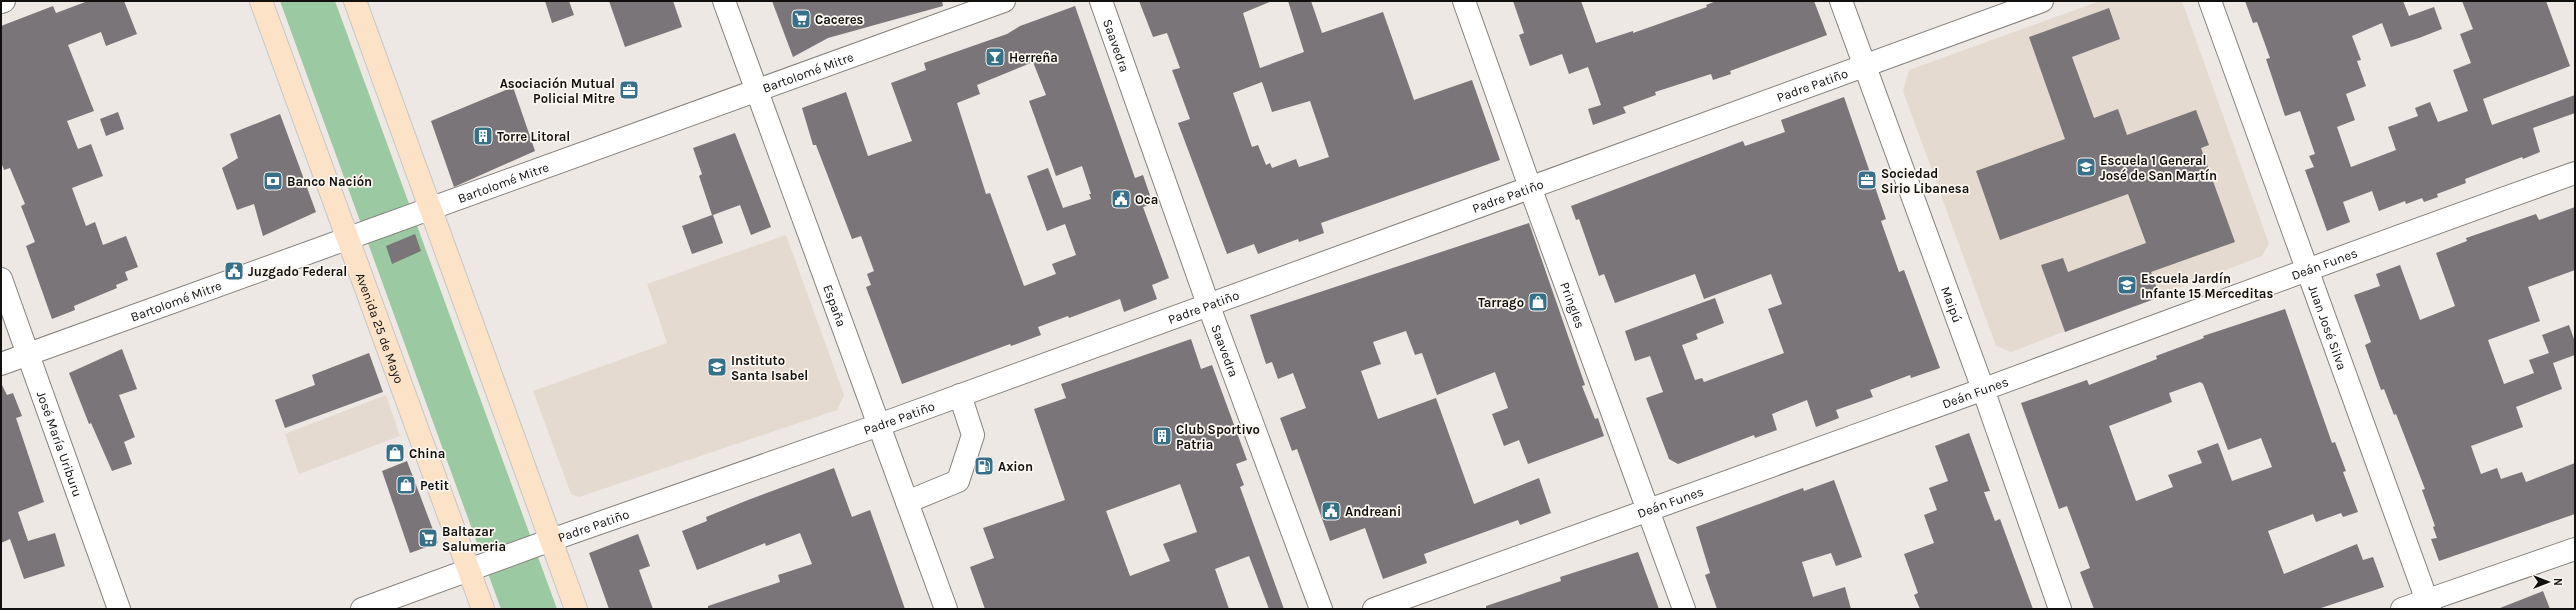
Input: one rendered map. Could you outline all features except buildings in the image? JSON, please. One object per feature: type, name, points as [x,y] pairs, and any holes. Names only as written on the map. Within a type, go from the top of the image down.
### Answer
[{"type":"main road","name":"Avenida 25 de Mayo","points":[[261,1],[483,609]]},
{"type":"main road","points":[[354,1],[576,609]]},
{"type":"street","name":"España","points":[[724,1],[946,609]]},
{"type":"street","name":"Bartolomé Mitre","points":[[1,364],[1004,1]]},
{"type":"street","name":"Saavedra","points":[[1101,1],[1208,304],[1321,609]]},
{"type":"street","name":"Pringles","points":[[1464,1],[1530,188],[1684,609]]},
{"type":"street","name":"Maipú","points":[[1841,1],[1983,389],[2060,609]]},
{"type":"street","name":"Padre Patiño","points":[[362,609],[550,540],[960,396],[1208,304],[2042,1]]},
{"type":"street","name":"Juan José Silva","points":[[2210,1],[2428,604]]},
{"type":"street","name":"Deán Funes","points":[[1374,609],[1648,508],[1983,389],[2307,268],[2575,173]]},
{"type":"street","name":"José María Uriburu","points":[[1,279],[119,609]]},
{"type":"street","points":[[907,502],[958,481],[973,436],[960,396]]},
{"type":"street","points":[[2402,609],[2428,604],[2575,549]]},
{"type":"shaded area","name":"Escuela 1 General José de San Martín","points":[[2100,1],[2182,1],[2269,244],[2262,256],[2011,352],[1996,346],[1903,91],[1909,70]]},
{"type":"shaded area","name":"Instituto Santa Isabel","points":[[786,235],[844,395],[837,410],[579,497],[571,494],[533,391],[667,343],[647,284]]},
{"type":"shaded area","points":[[386,395],[400,436],[299,474],[285,434]]},
{"type":"green space","points":[[280,1],[335,1],[557,609],[501,609]]},
{"type":"place","name":"Caceres","points":[[801,19]]},
{"type":"place","name":"Herreña","points":[[995,57]]},
{"type":"place","name":"Asociación Mutual Policial Mitre","points":[[629,90]]},
{"type":"place","name":"Torre Litoral","points":[[483,136]]},
{"type":"place","name":"Escuela 1 General José de San Martín","points":[[2086,167]]},
{"type":"place","name":"Sociedad Sirio Libanesa","points":[[1867,180]]},
{"type":"place","name":"Banco Nación","points":[[273,181]]},
{"type":"place","name":"Oca","points":[[1121,199]]},
{"type":"place","name":"Juzgado Federal","points":[[234,271]]},
{"type":"place","name":"Escuela Jardín Infante 15 Merceditas","points":[[2127,285]]},
{"type":"place","name":"Tarrago","points":[[1538,302]]},
{"type":"place","name":"Instituto Santa Isabel","points":[[717,367]]},
{"type":"place","name":"Club Sportivo Patria","points":[[1162,436]]},
{"type":"place","name":"China","points":[[395,453]]},
{"type":"place","name":"Axion","points":[[984,466]]},
{"type":"place","name":"Petit","points":[[406,485]]},
{"type":"place","name":"Andreani","points":[[1331,511]]},
{"type":"place","name":"Baltazar Salumeria","points":[[428,538]]}]
